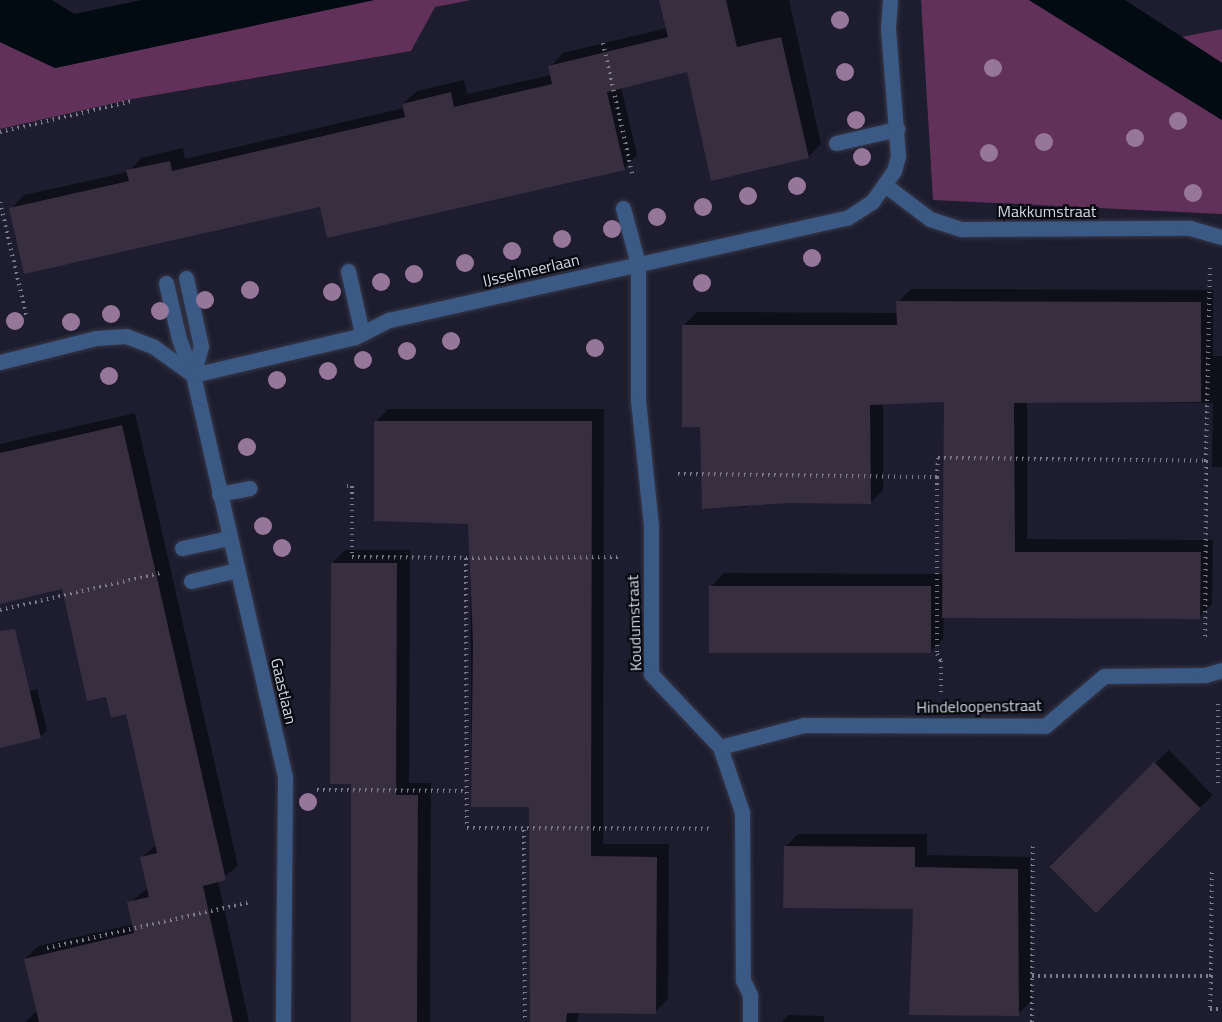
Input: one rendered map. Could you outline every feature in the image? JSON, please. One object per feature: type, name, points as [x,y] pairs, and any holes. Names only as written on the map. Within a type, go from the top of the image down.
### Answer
[{"type":"street","name":"IJsselmeerlaan","points":[[192,375],[363,333],[389,320],[847,218],[872,202],[885,185],[898,156],[888,28],[890,0]]},
{"type":"street","points":[[836,143],[897,129]]},
{"type":"street","name":"Makkumstraat","points":[[885,185],[930,219],[961,229],[1190,228],[1222,237]]},
{"type":"street","name":"Koudumstraat","points":[[622,208],[638,264],[638,400],[651,525],[651,674],[720,747],[742,812],[742,980],[750,995],[750,1022]]},
{"type":"street","points":[[348,271],[363,333]]},
{"type":"street","points":[[0,362],[96,338],[126,336],[153,347],[192,375],[201,346],[186,278]]},
{"type":"street","name":"Gaastlaan","points":[[166,283],[178,339],[192,375],[285,778],[284,1022]]},
{"type":"street","points":[[219,494],[249,488]]},
{"type":"street","points":[[182,548],[229,538]]},
{"type":"street","points":[[191,581],[237,570]]},
{"type":"street","name":"Hindeloopenstraat","points":[[720,747],[804,725],[1045,726],[1104,676],[1205,675],[1222,670]]},
{"type":"path","points":[[603,43],[634,181]]},
{"type":"path","points":[[0,132],[132,101]]},
{"type":"path","points":[[0,202],[3,225],[26,315]]},
{"type":"path","points":[[1205,654],[1209,262]]},
{"type":"path","points":[[941,702],[941,661],[937,654],[938,458],[1206,461]]},
{"type":"path","points":[[694,474],[938,477]]},
{"type":"path","points":[[347,486],[352,486],[351,557],[609,557]]},
{"type":"path","points":[[466,558],[467,828],[715,829]]},
{"type":"path","points":[[0,610],[156,574]]},
{"type":"path","points":[[1218,697],[1218,783]]},
{"type":"path","points":[[330,790],[466,791]]},
{"type":"path","points":[[524,830],[525,1022]]},
{"type":"path","points":[[1032,843],[1032,1022]]},
{"type":"path","points":[[1212,870],[1210,1009],[1222,1010]]},
{"type":"path","points":[[47,948],[251,902]]},
{"type":"path","points":[[1032,976],[1211,976]]},
{"type":"shaded area","points":[[0,0],[52,0],[74,14],[142,0],[374,0],[55,68],[0,42]]},
{"type":"shaded area","points":[[374,0],[471,0],[435,7],[411,51],[132,99],[0,129],[0,42],[55,68]]},
{"type":"shaded area","points":[[921,0],[1029,0],[1222,120],[1222,214],[933,200]]},
{"type":"shaded area","points":[[1029,0],[1125,0],[1222,63],[1222,120]]},
{"type":"shaded area","points":[[1222,29],[1222,63],[1182,37]]},
{"type":"building","points":[[659,0],[726,0],[737,47],[781,37],[809,158],[711,181],[687,72],[607,92],[625,170],[327,238],[320,207],[24,274],[9,208],[129,181],[126,170],[170,161],[172,171],[405,117],[402,104],[451,92],[454,107],[552,84],[548,66],[668,37]]},
{"type":"building","points":[[896,301],[1201,302],[1201,402],[1014,403],[1015,552],[1201,552],[1200,619],[942,618],[944,402],[870,405],[871,504],[788,503],[702,509],[700,427],[682,427],[682,325],[897,325]]},
{"type":"building","points":[[374,421],[592,421],[591,856],[657,857],[656,1014],[567,1013],[566,1022],[530,1022],[529,807],[471,807],[473,642],[468,524],[374,521]]},
{"type":"building","points":[[122,425],[226,880],[203,886],[233,1022],[39,1022],[24,959],[134,933],[127,902],[149,897],[140,857],[157,853],[126,714],[111,718],[106,697],[87,701],[62,589],[0,604],[0,453]]},
{"type":"building","points":[[331,563],[397,563],[396,795],[418,795],[417,1022],[351,1022],[351,784],[330,784]]},
{"type":"building","points":[[709,586],[931,586],[931,653],[709,653]]},
{"type":"building","points":[[15,629],[41,738],[0,748],[0,631]]},
{"type":"building","points":[[1154,762],[1201,809],[1096,913],[1049,867]]},
{"type":"building","points":[[784,846],[915,847],[915,867],[1018,869],[1019,1016],[909,1015],[913,909],[783,908]]}]
